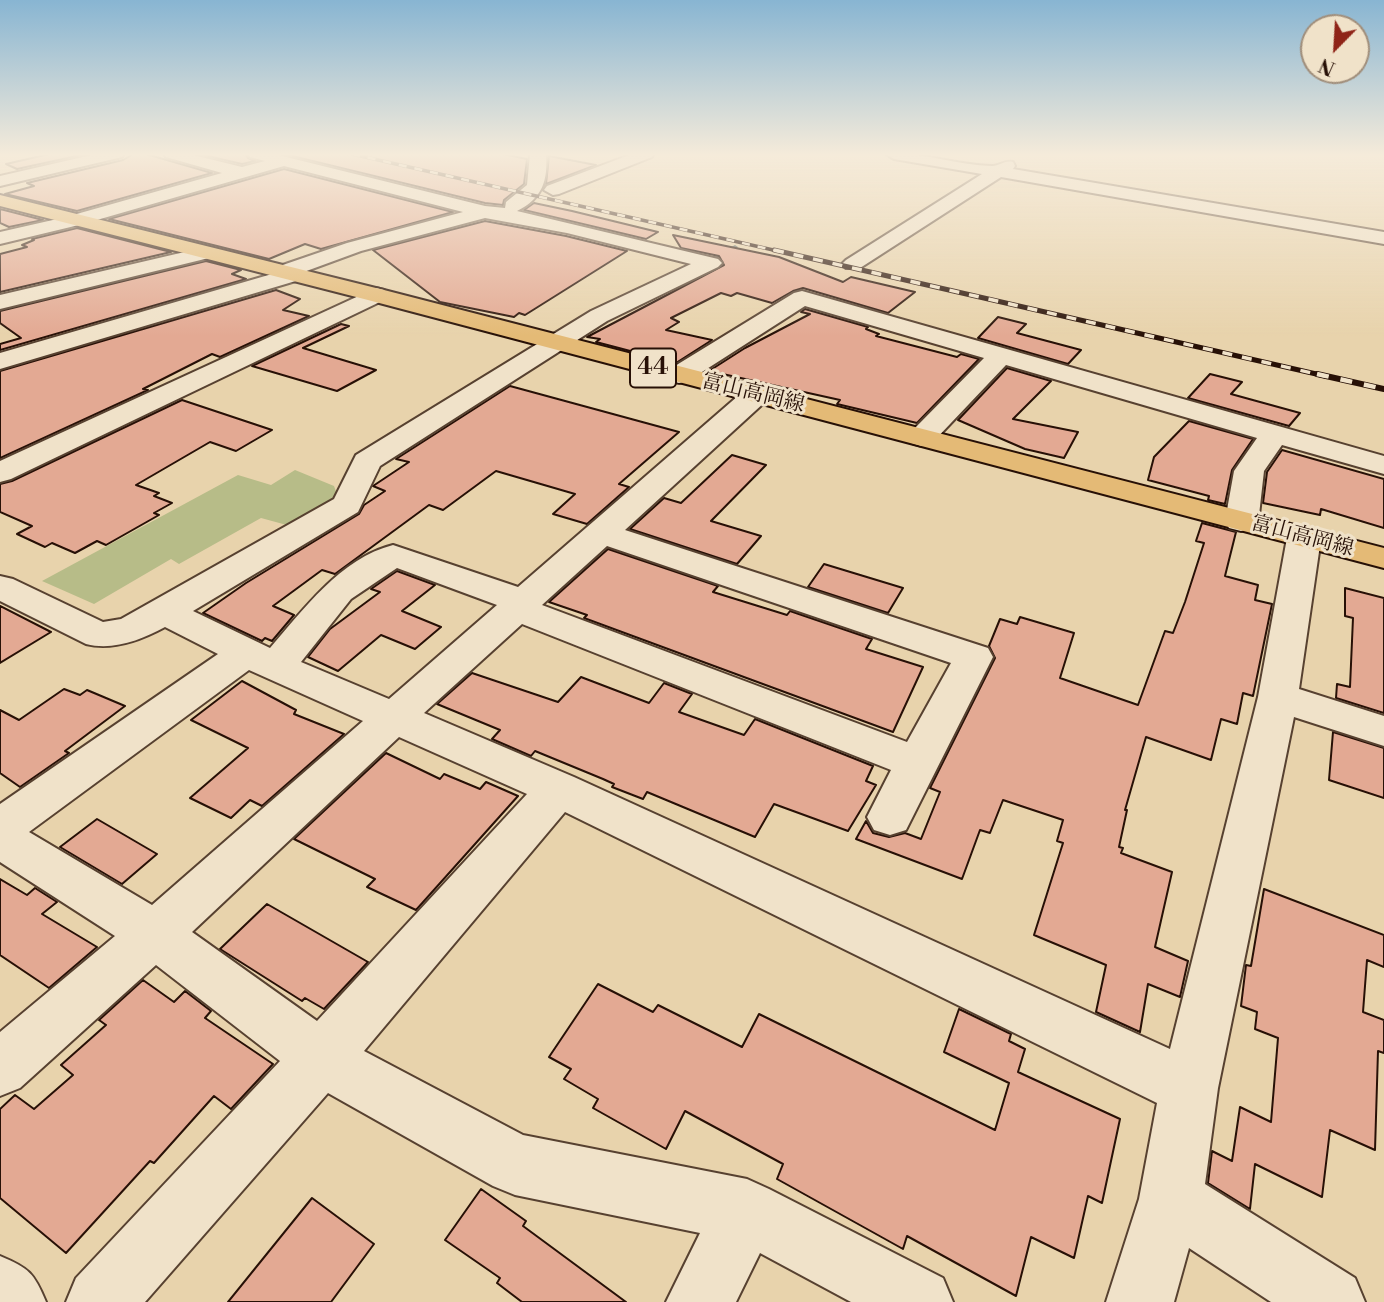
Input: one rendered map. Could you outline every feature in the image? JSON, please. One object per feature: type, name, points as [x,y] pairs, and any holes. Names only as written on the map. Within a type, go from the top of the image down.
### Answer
[{"type":"main road","name":"富山高岡線","points":[[55,215],[376,295],[1384,558]]},
{"type":"street","points":[[0,238],[93,215]]},
{"type":"street","points":[[0,361],[287,274],[354,247],[473,215]]},
{"type":"street","points":[[0,587],[99,635],[130,630],[346,505],[367,461],[599,316],[721,258],[521,215]]},
{"type":"street","points":[[679,375],[931,215]]},
{"type":"street","points":[[1248,215],[1384,238]]},
{"type":"street","points":[[0,302],[206,253]]},
{"type":"street","points":[[0,473],[376,295]]},
{"type":"street","points":[[802,298],[1384,465]]},
{"type":"street","points":[[922,437],[1001,355]]},
{"type":"street","points":[[0,1069],[155,934],[756,395]]},
{"type":"street","points":[[1241,521],[1245,511],[1249,472],[1256,457],[1275,435]]},
{"type":"street","points":[[602,533],[980,646],[890,817]]},
{"type":"street","points":[[1140,1302],[1171,1199],[1189,1088],[1278,697],[1304,538]]},
{"type":"street","points":[[0,828],[261,660],[338,591],[393,555],[917,763]]},
{"type":"street","points":[[165,612],[261,660],[558,789],[1189,1088]]},
{"type":"street","points":[[1278,697],[1384,731]]},
{"type":"street","points":[[100,1302],[321,1058],[558,789]]},
{"type":"street","points":[[0,838],[155,934],[321,1058],[515,1164],[747,1212],[919,1302]]},
{"type":"street","points":[[1171,1199],[1331,1302]]},
{"type":"street","points":[[700,1302],[747,1212]]},
{"type":"street","points":[[0,1290],[12,1302]]},
{"type":"green space","points":[[295,470],[334,486],[338,497],[294,527],[261,518],[179,564],[171,559],[94,604],[42,581],[238,475],[271,485]]},
{"type":"building","points":[[0,215],[23,215],[43,220],[9,227],[0,223]]},
{"type":"building","points":[[124,215],[443,215],[321,249],[305,244],[269,259],[109,219]]},
{"type":"building","points":[[544,215],[587,215],[658,232],[646,239]]},
{"type":"building","points":[[485,221],[627,251],[525,315],[519,313],[514,317],[440,302],[373,250]]},
{"type":"building","points":[[77,228],[171,252],[0,292],[0,254],[27,247],[22,245],[34,240],[32,239]]},
{"type":"building","points":[[673,235],[779,257],[843,282],[851,277],[915,292],[888,313],[803,288],[772,303],[737,293],[731,296],[721,293],[671,318],[679,322],[666,330],[712,340],[676,363],[596,342],[600,339],[587,337],[724,265],[719,256],[681,248]]},
{"type":"building","points":[[206,261],[241,270],[232,274],[246,279],[0,350],[0,344],[21,338],[0,323],[0,311]]},
{"type":"building","points":[[276,290],[300,299],[283,310],[309,316],[220,357],[212,354],[143,389],[148,390],[0,458],[0,371]]},
{"type":"building","points":[[805,309],[868,327],[866,329],[879,334],[876,336],[957,357],[961,354],[979,359],[917,423],[837,404],[840,400],[709,371],[745,348],[810,314],[801,312]]},
{"type":"building","points":[[998,317],[1026,324],[1017,333],[1081,350],[1068,364],[978,338]]},
{"type":"building","points":[[341,324],[349,326],[303,348],[376,370],[337,391],[252,366]]},
{"type":"building","points":[[1007,368],[1051,381],[1013,419],[1078,432],[1064,458],[1025,449],[958,420]]},
{"type":"building","points":[[1210,374],[1242,382],[1231,394],[1300,413],[1289,426],[1188,398]]},
{"type":"building","points":[[510,386],[679,432],[619,484],[629,487],[587,524],[553,514],[575,494],[496,471],[443,510],[429,505],[335,574],[322,570],[273,606],[294,615],[272,641],[265,638],[262,641],[203,613],[246,583],[359,514],[364,505],[385,491],[373,486],[409,462],[396,459]]},
{"type":"building","points":[[182,400],[272,430],[236,451],[210,442],[136,485],[159,493],[154,496],[172,503],[154,513],[159,515],[106,545],[97,541],[75,553],[52,543],[45,547],[17,534],[32,526],[0,512],[0,484],[12,481]]},
{"type":"building","points":[[1189,421],[1253,439],[1232,470],[1225,504],[1208,500],[1209,496],[1148,480],[1154,457]]},
{"type":"building","points":[[1282,450],[1384,479],[1384,528],[1321,509],[1320,515],[1263,503],[1267,472]]},
{"type":"building","points":[[732,455],[766,465],[711,521],[761,536],[737,564],[630,529],[664,498],[681,503]]},
{"type":"building","points":[[1202,523],[1236,532],[1225,576],[1258,585],[1255,600],[1272,604],[1253,696],[1243,693],[1237,724],[1221,719],[1211,760],[1146,737],[1125,810],[1119,847],[1123,848],[1121,853],[1172,872],[1155,947],[1188,961],[1180,997],[1148,984],[1140,1032],[1096,1012],[1106,965],[1034,935],[1063,843],[1057,841],[1063,820],[1003,800],[990,833],[980,830],[962,879],[856,839],[866,821],[873,833],[889,837],[905,833],[921,839],[940,792],[930,788],[995,658],[989,646],[1000,619],[1017,624],[1020,617],[1074,633],[1060,678],[1138,705],[1165,631],[1173,633],[1185,602],[1204,543],[1196,541]]},
{"type":"building","points":[[608,549],[718,586],[713,592],[787,615],[790,611],[872,639],[866,649],[923,667],[893,732],[584,618],[587,615],[549,602]]},
{"type":"building","points":[[824,564],[903,588],[888,613],[808,587]]},
{"type":"building","points":[[397,571],[435,585],[402,611],[441,627],[415,649],[381,635],[338,671],[308,657],[330,629],[380,592],[371,589]]},
{"type":"building","points":[[1345,588],[1384,598],[1384,713],[1336,698],[1337,684],[1350,687],[1353,618],[1345,616]]},
{"type":"building","points":[[0,606],[51,632],[0,663]]},
{"type":"building","points":[[472,673],[558,702],[581,677],[649,703],[664,683],[692,694],[679,712],[744,735],[755,719],[873,766],[866,781],[876,785],[848,831],[774,804],[755,837],[647,792],[643,799],[535,751],[531,756],[492,739],[500,730],[437,704]]},
{"type":"building","points":[[242,681],[296,710],[294,714],[344,734],[262,806],[250,800],[231,818],[190,798],[248,748],[191,720]]},
{"type":"building","points":[[64,689],[80,695],[87,690],[125,706],[65,751],[69,753],[20,787],[0,773],[0,710],[19,720]]},
{"type":"building","points":[[1333,732],[1384,748],[1384,798],[1329,780]]},
{"type":"building","points":[[386,753],[440,779],[444,774],[480,789],[486,782],[518,796],[416,910],[367,887],[375,879],[294,839]]},
{"type":"building","points":[[97,819],[157,854],[122,884],[60,847]]},
{"type":"building","points":[[0,879],[27,895],[35,888],[57,902],[42,914],[97,947],[49,988],[0,955]]},
{"type":"building","points":[[1264,889],[1384,935],[1384,967],[1367,960],[1363,1012],[1384,1020],[1384,1053],[1378,1051],[1375,1150],[1330,1130],[1322,1197],[1255,1164],[1250,1209],[1208,1183],[1212,1151],[1232,1161],[1240,1107],[1271,1122],[1278,1038],[1255,1029],[1257,1012],[1241,1006],[1246,965],[1251,966]]},
{"type":"building","points":[[267,904],[368,962],[324,1009],[305,998],[302,1001],[220,949]]},
{"type":"building","points":[[143,980],[174,1002],[185,991],[211,1011],[205,1018],[273,1064],[231,1109],[214,1096],[154,1163],[150,1161],[66,1253],[0,1198],[0,1109],[15,1095],[34,1109],[73,1075],[61,1065],[106,1025],[99,1020]]},
{"type":"building","points":[[598,984],[653,1012],[658,1005],[742,1047],[759,1014],[995,1130],[1009,1083],[944,1052],[959,1009],[1011,1034],[1009,1041],[1025,1049],[1018,1072],[1120,1119],[1102,1203],[1088,1196],[1074,1258],[1031,1237],[1016,1296],[907,1236],[903,1249],[777,1179],[783,1164],[685,1111],[666,1149],[593,1108],[598,1099],[564,1079],[571,1069],[549,1057]]},
{"type":"building","points":[[481,1189],[526,1221],[523,1226],[626,1302],[522,1302],[497,1283],[500,1278],[445,1240]]},
{"type":"building","points":[[312,1198],[374,1244],[331,1302],[228,1302]]},
{"type":"waterway","points":[[701,264],[735,247]]},
{"type":"railway","points":[[619,215],[782,252]]},
{"type":"railway","points":[[774,250],[1325,376]]},
{"type":"railway","points":[[1317,374],[1384,389]]}]
